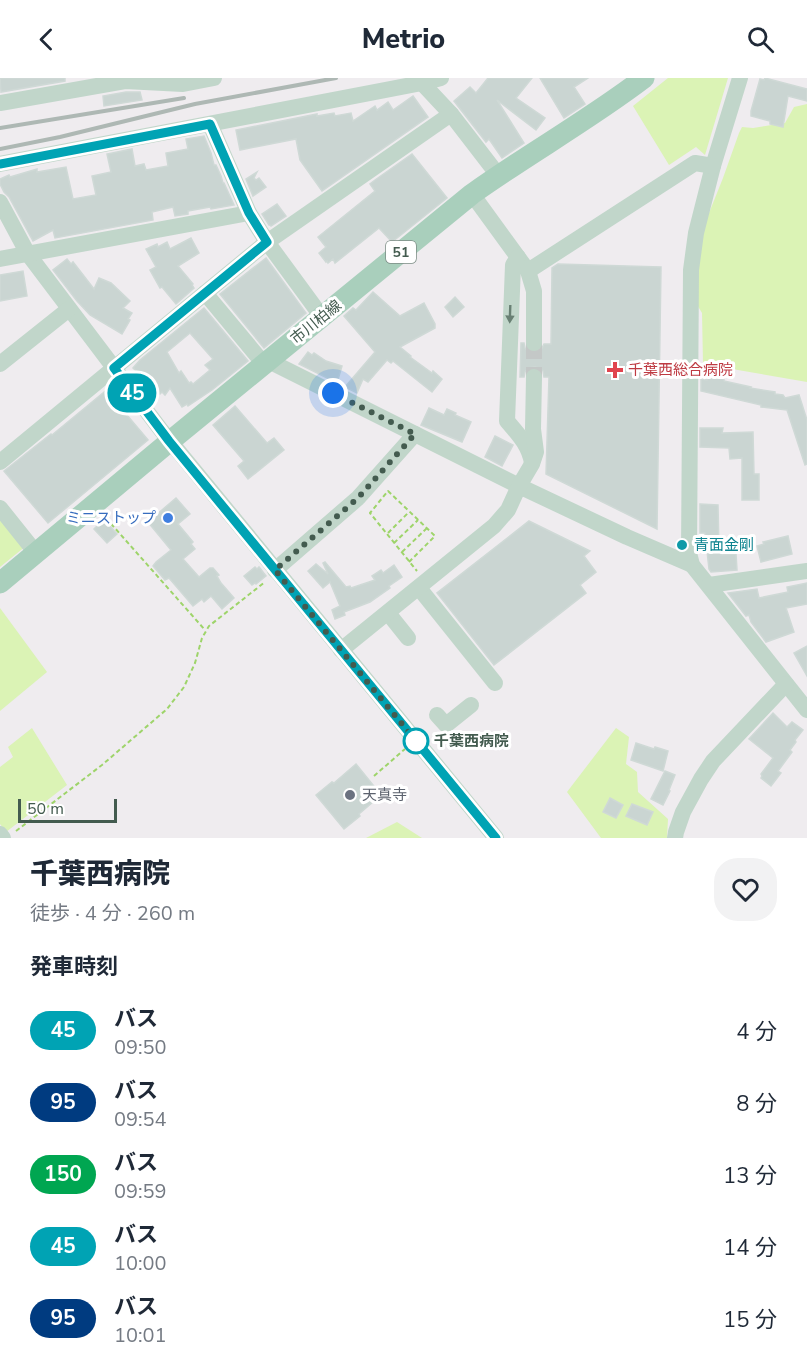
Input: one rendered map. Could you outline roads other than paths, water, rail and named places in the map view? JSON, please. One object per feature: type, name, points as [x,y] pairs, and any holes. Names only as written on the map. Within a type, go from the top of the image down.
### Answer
[{"type":"main road","name":"市川柏線","points":[[0,583],[169,441],[472,194],[620,97],[644,78]]},
{"type":"street","points":[[0,164],[441,78]]},
{"type":"street","points":[[740,78],[713,166],[696,233],[691,270],[689,553],[692,564],[807,710]]},
{"type":"street","points":[[0,103],[125,81],[183,84],[208,79]]},
{"type":"street","points":[[422,83],[451,114],[498,175]]},
{"type":"street","points":[[0,462],[267,242],[451,114]]},
{"type":"street","points":[[210,124],[249,213],[267,242],[322,317]]},
{"type":"street","points":[[526,431],[507,421],[513,265],[523,264],[695,163],[713,166]]},
{"type":"street","points":[[472,194],[523,264],[534,291],[534,344]]},
{"type":"street","points":[[0,202],[28,254],[169,441],[496,838]]},
{"type":"street","points":[[0,259],[249,213]]},
{"type":"street","points":[[511,291],[520,288],[534,291]]},
{"type":"street","points":[[205,293],[266,363],[627,537],[692,564]]},
{"type":"street","points":[[0,364],[69,309]]},
{"type":"street","points":[[341,650],[388,613],[420,582],[494,526],[508,510],[532,464],[526,431],[534,377]]},
{"type":"street","points":[[276,571],[358,498],[415,434]]},
{"type":"street","points":[[0,508],[36,553]]},
{"type":"street","points":[[709,585],[807,571]]},
{"type":"street","points":[[420,582],[495,683]]},
{"type":"street","points":[[388,613],[407,639]]},
{"type":"street","points":[[675,838],[683,812],[713,761],[786,684]]},
{"type":"street","points":[[442,720],[467,700]]},
{"type":"street","points":[[0,834],[10,834]]},
{"type":"tunnel","points":[[534,343],[534,377]]},
{"type":"railway","points":[[0,149],[195,104],[336,78]]},
{"type":"railway","points":[[0,128],[184,98]]},
{"type":"place","name":"千葉西総合病院","points":[[615,370]]},
{"type":"place","name":"ミニストップ","points":[[168,518]]},
{"type":"place","name":"青面金剛","points":[[682,545]]},
{"type":"place","name":"千葉西病院","points":[[416,741]]},
{"type":"place","name":"天真寺","points":[[350,795]]}]
